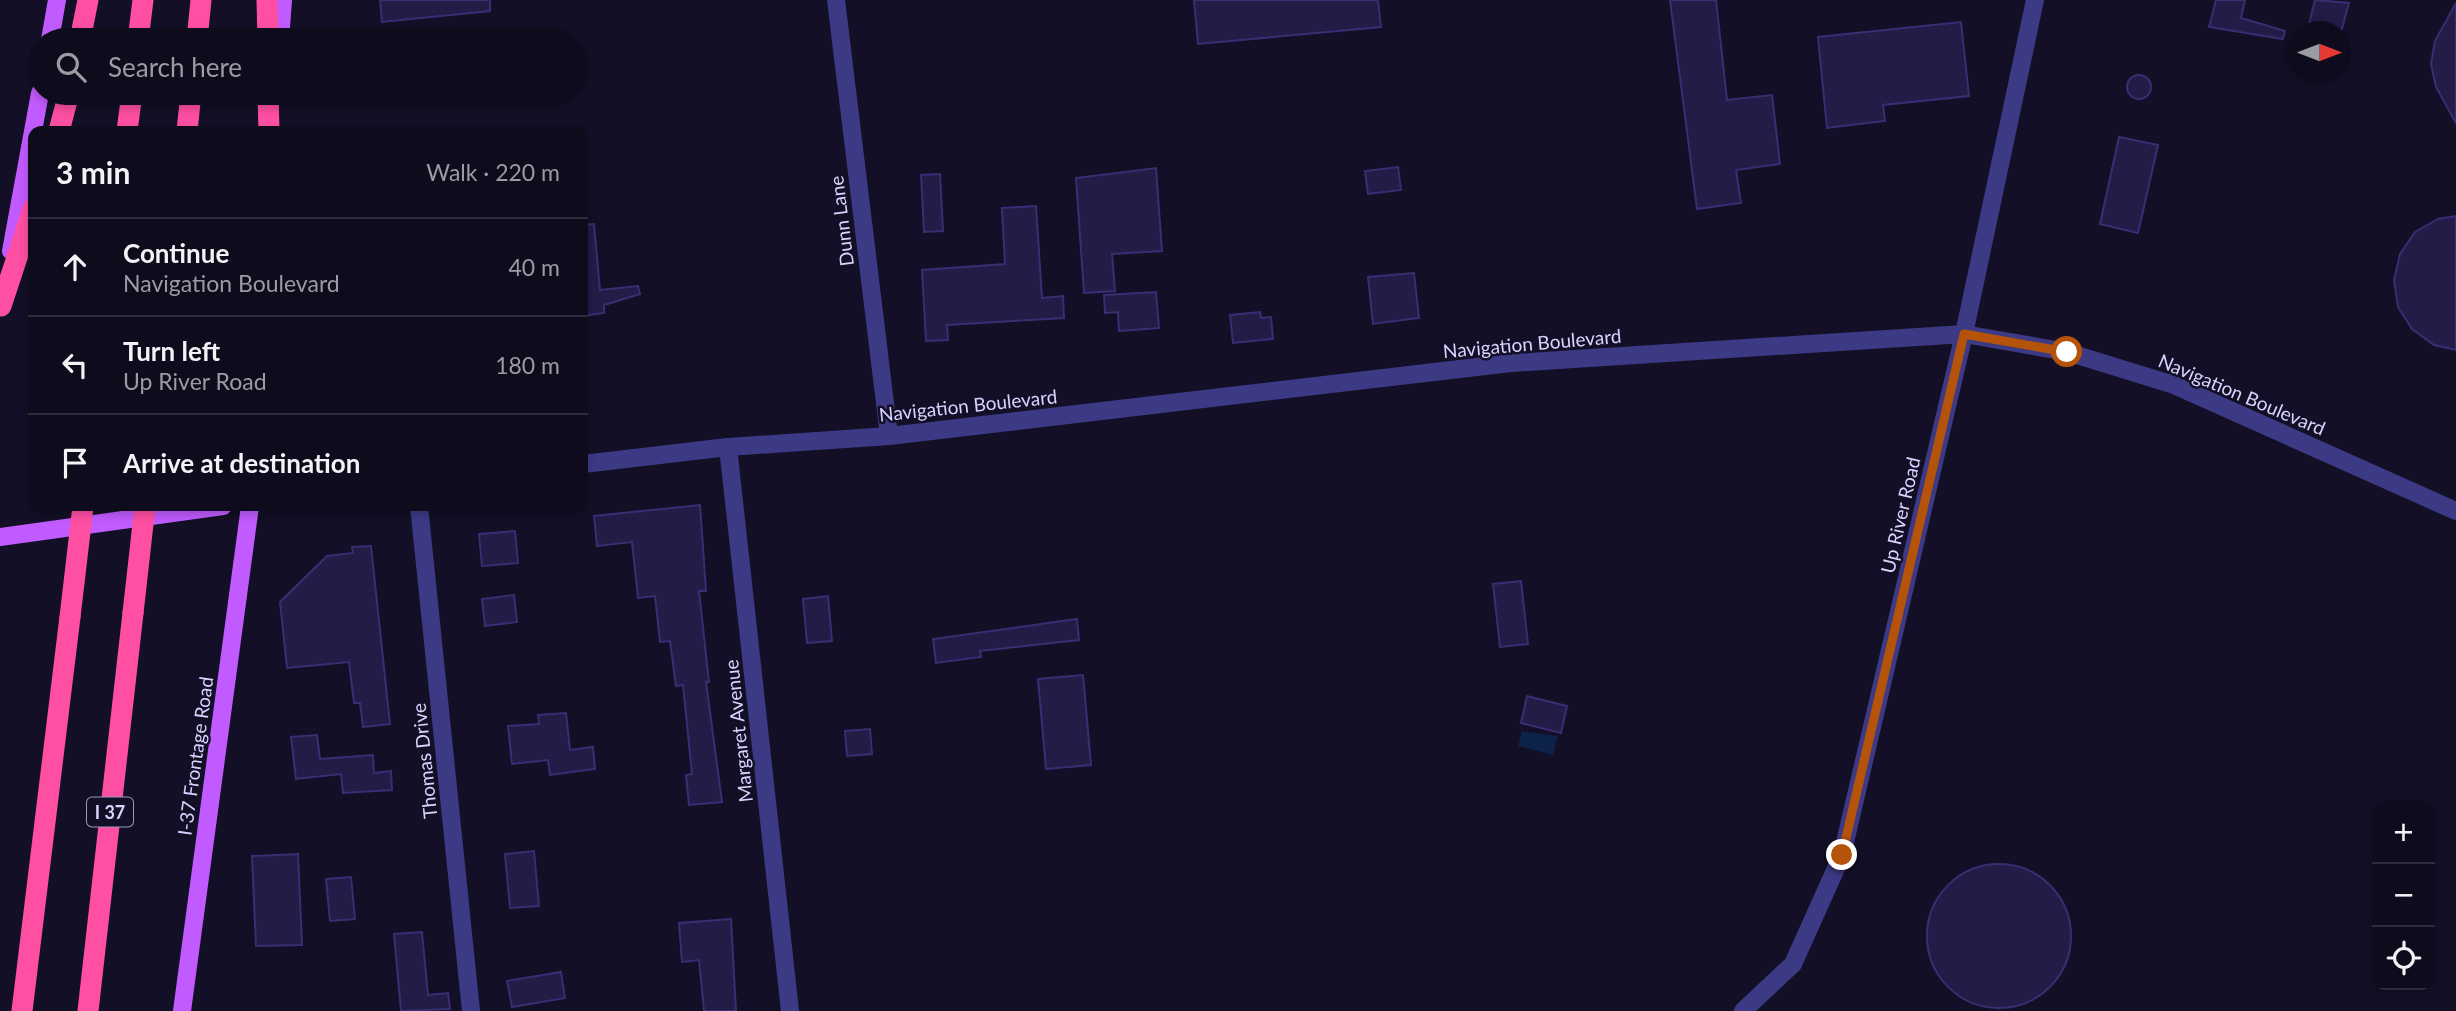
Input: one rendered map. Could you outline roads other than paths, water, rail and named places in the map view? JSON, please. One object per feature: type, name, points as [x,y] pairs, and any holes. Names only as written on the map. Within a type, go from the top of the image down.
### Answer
[{"type":"highway","points":[[82,28],[88,0]]},
{"type":"highway","points":[[140,28],[143,0]]},
{"type":"highway","points":[[198,28],[201,0]]},
{"type":"highway","points":[[267,0],[268,28]]},
{"type":"highway","points":[[60,126],[66,105]]},
{"type":"highway","points":[[128,126],[130,105]]},
{"type":"highway","points":[[188,126],[190,105]]},
{"type":"highway","points":[[269,105],[271,126]]},
{"type":"highway","points":[[1,310],[28,225]]},
{"type":"highway","points":[[22,1011],[82,511]]},
{"type":"highway","name":"I 37","points":[[88,1011],[144,511]]},
{"type":"main road","points":[[52,28],[57,0]]},
{"type":"main road","points":[[281,28],[283,0]]},
{"type":"main road","points":[[34,126],[38,105]]},
{"type":"main road","points":[[272,126],[274,105]]},
{"type":"main road","points":[[1,310],[28,160]]},
{"type":"main road","points":[[0,537],[187,511]]},
{"type":"main road","name":"I-37 Frontage Road","points":[[182,1011],[249,511]]},
{"type":"street","name":"Dunn Lane","points":[[836,0],[888,436]]},
{"type":"street","name":"Up River Road","points":[[1744,1011],[1793,964],[1842,855],[1964,334],[2035,0]]},
{"type":"street","name":"Navigation Boulevard","points":[[588,463],[728,447],[888,436],[1511,363],[1964,334],[2067,352],[2174,384],[2456,511]]},
{"type":"street","name":"Margaret Avenue","points":[[728,447],[790,1011]]},
{"type":"street","name":"Thomas Drive","points":[[420,511],[471,1011]]},
{"type":"water","points":[[1522,731],[1558,736],[1553,755],[1518,746]]}]
